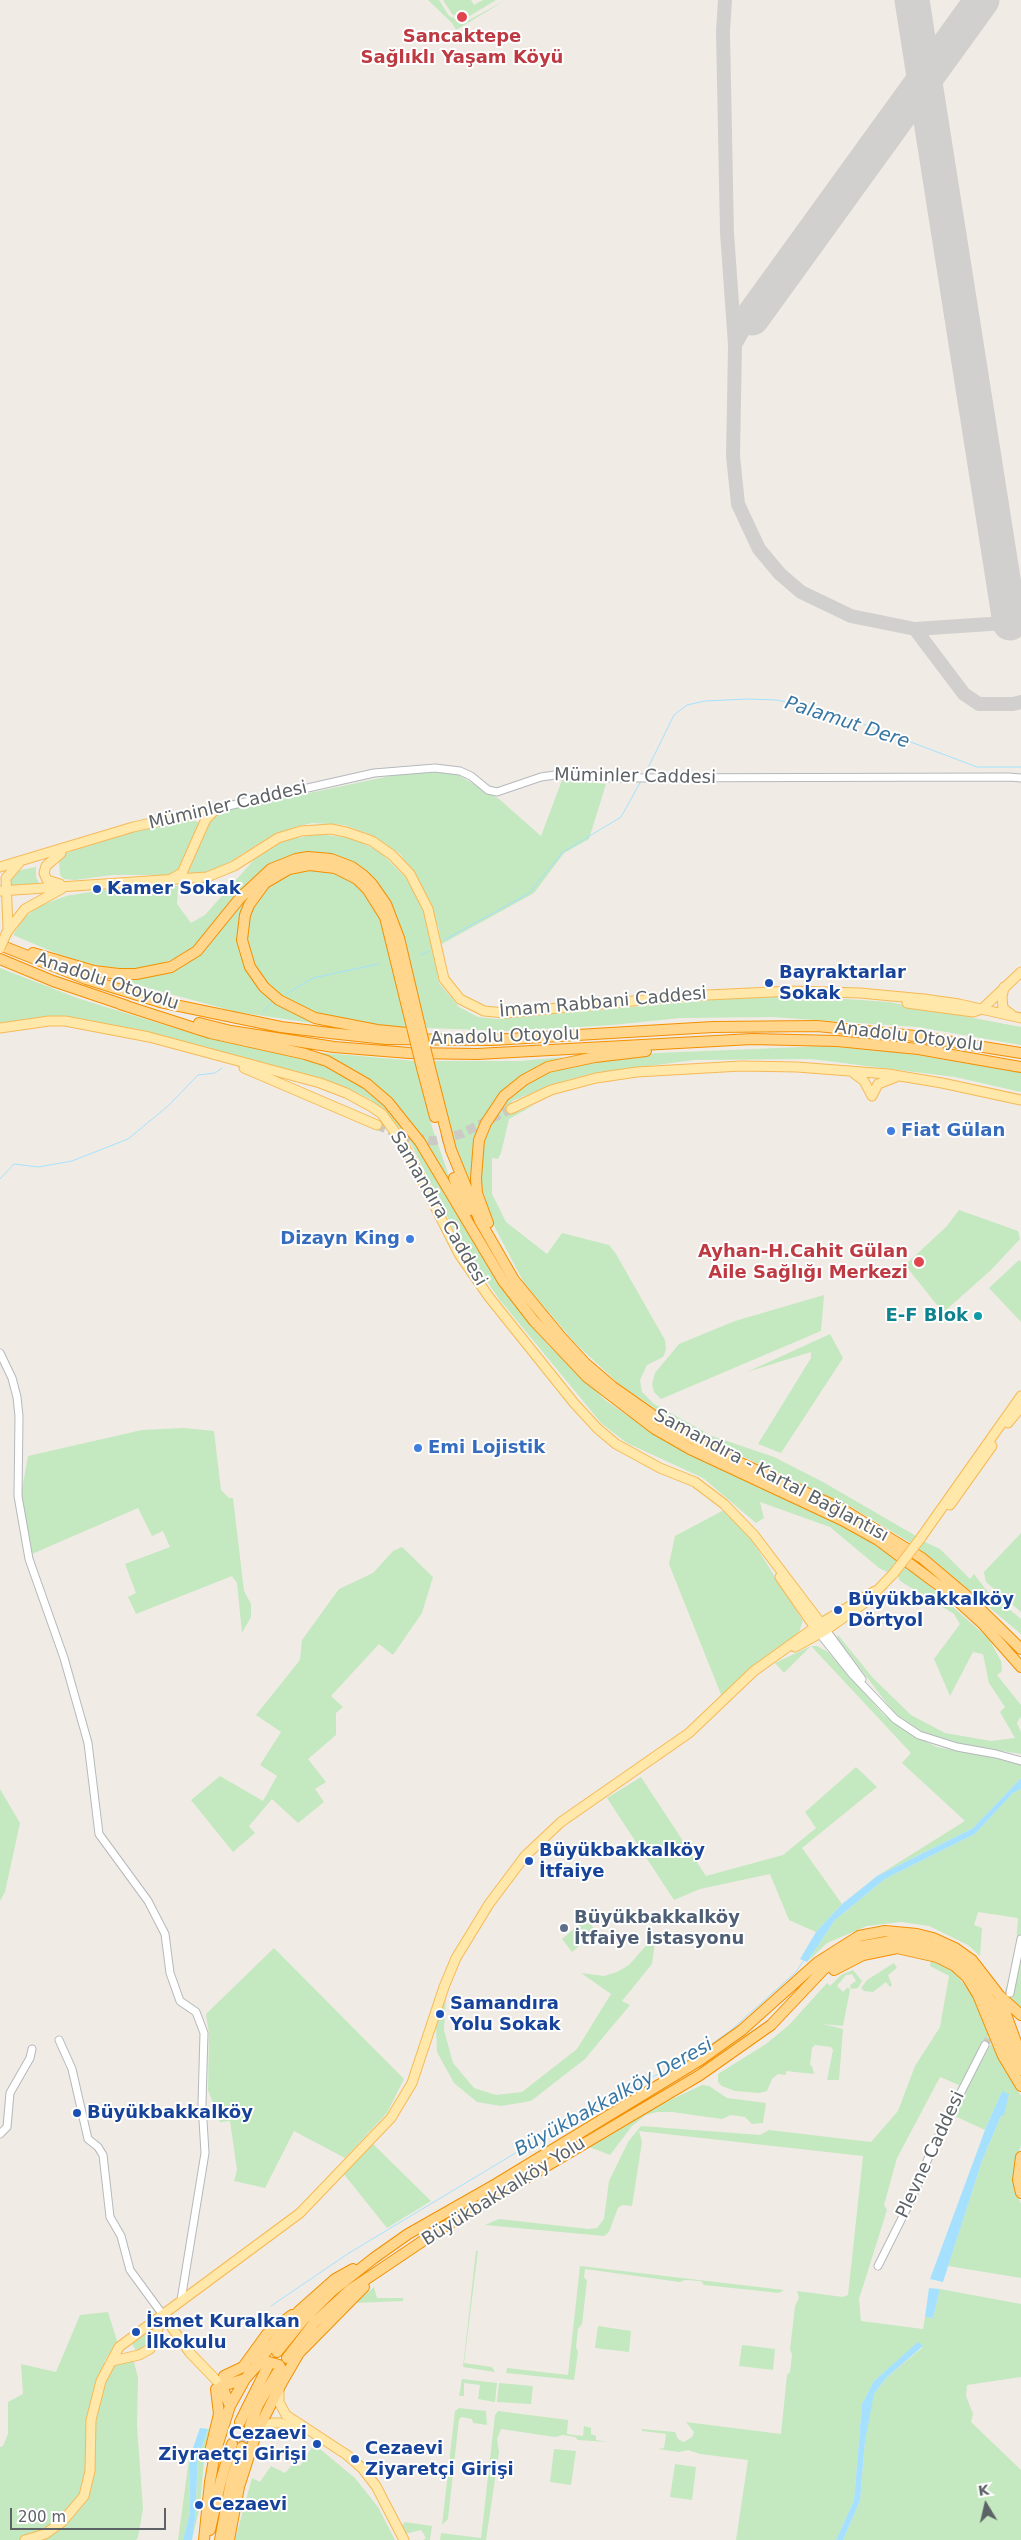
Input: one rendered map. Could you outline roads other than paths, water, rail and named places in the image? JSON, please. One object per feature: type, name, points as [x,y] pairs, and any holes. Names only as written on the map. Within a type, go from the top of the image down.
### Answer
[{"type":"highway","points":[[0,945],[94,971],[136,974],[153,972],[171,967],[197,950],[240,898],[271,869],[302,858],[331,859],[352,867],[363,875],[386,904],[399,938],[416,1027]]},
{"type":"highway","points":[[513,1293],[480,1236],[461,1195],[445,1153],[426,1068],[416,1027],[384,917],[368,890],[357,879],[335,868],[310,865],[289,869],[266,884],[255,896],[245,915],[243,948],[250,967],[264,987],[295,1009],[315,1018],[377,1030],[546,1038]]},
{"type":"highway","name":"Anadolu Otoyolu","points":[[0,945],[86,979],[152,1000],[281,1027],[386,1039],[446,1041],[546,1038],[713,1027],[817,1026],[925,1037],[1021,1053]]},
{"type":"highway","name":"Anadolu Otoyolu","points":[[0,959],[120,1004],[231,1031],[334,1047],[409,1053],[476,1054],[752,1039],[837,1041],[964,1056],[1021,1067]]},
{"type":"highway","points":[[120,1004],[210,1033],[305,1054],[327,1061],[368,1084],[388,1102],[420,1142],[475,1237],[513,1293]]},
{"type":"highway","points":[[527,1296],[486,1219],[477,1193],[476,1178],[479,1140],[486,1123],[504,1096],[516,1086],[548,1067],[612,1054],[837,1041]]},
{"type":"highway","points":[[426,1068],[451,1150],[470,1198],[502,1261],[527,1296]]},
{"type":"highway","name":"Samandıra - Kartal Bağlantısı","points":[[513,1293],[560,1351],[620,1404],[655,1429],[690,1449],[842,1520],[878,1540],[949,1593],[983,1624],[1021,1667]]},
{"type":"highway","name":"Samandıra - Kartal Bağlantısı","points":[[527,1296],[585,1363],[639,1406],[667,1425],[715,1450],[810,1494],[873,1527],[945,1577],[1021,1648]]},
{"type":"highway","name":"Büyükbakkalköy Yolu","points":[[278,2352],[304,2320],[332,2291],[374,2258],[408,2234],[496,2184],[700,2060],[742,2030],[818,1962],[859,1936],[898,1931],[933,1938],[955,1948],[972,1960],[999,1995],[1021,2056]]},
{"type":"highway","name":"Büyükbakkalköy Yolu","points":[[287,2358],[314,2323],[329,2307],[350,2290],[442,2228],[700,2075],[771,2025],[796,2000],[803,1989],[824,1969],[857,1947],[891,1941],[924,1945],[950,1956],[967,1967],[980,1982],[990,2000],[1013,2056],[1021,2070]]},
{"type":"highway","points":[[796,2000],[844,1963],[863,1954],[897,1948],[937,1957],[955,1966],[967,1977],[978,1995],[1003,2056],[1021,2086]]},
{"type":"highway","points":[[999,1995],[1021,2015]]},
{"type":"highway","points":[[1021,2157],[1018,2180],[1021,2194]]},
{"type":"highway","points":[[210,2482],[207,2463],[220,2408],[221,2384],[243,2367],[267,2334],[299,2311],[334,2279],[374,2258]]},
{"type":"highway","points":[[225,2426],[230,2440],[237,2444],[246,2443],[299,2353],[330,2319],[382,2270]]},
{"type":"highway","points":[[204,2540],[215,2453],[230,2406],[245,2378],[299,2311]]},
{"type":"highway","points":[[257,2364],[262,2360],[279,2365],[282,2371],[281,2384]]},
{"type":"highway","points":[[240,2422],[268,2366]]},
{"type":"highway","points":[[229,2540],[258,2405],[277,2373]]},
{"type":"highway","points":[[221,2384],[245,2378]]},
{"type":"highway","points":[[221,2384],[230,2406]]},
{"type":"highway","points":[[208,2540],[221,2480],[237,2446],[220,2540]]},
{"type":"main road","name":"Müminler Caddesi","points":[[0,867],[133,827],[219,808]]},
{"type":"main road","points":[[166,881],[179,876],[203,824],[209,815],[219,808]]},
{"type":"main road","points":[[190,814],[200,816],[203,824]]},
{"type":"main road","name":"İmam Rabbani Caddesi","points":[[3,891],[70,885],[198,879],[226,871],[271,841],[301,831],[339,830],[372,841],[401,864],[420,890],[428,909],[441,971],[452,993],[475,1008],[492,1013],[744,992],[860,993],[952,1010],[973,1012],[982,1009]]},
{"type":"main road","points":[[67,848],[50,860],[44,868],[44,873],[52,882],[70,885]]},
{"type":"main road","points":[[7,932],[9,919],[3,891],[8,874],[21,862]]},
{"type":"main road","points":[[184,868],[186,876],[198,879]]},
{"type":"main road","points":[[0,945],[25,908],[70,885]]},
{"type":"main road","points":[[0,905],[6,910],[9,919]]},
{"type":"main road","points":[[982,1009],[1021,972]]},
{"type":"main road","points":[[1004,987],[1002,996],[1003,1008],[1017,1017]]},
{"type":"main road","points":[[982,1009],[1017,1017]]},
{"type":"main road","points":[[0,1028],[49,1021],[65,1022],[149,1037],[257,1072],[377,1125]]},
{"type":"main road","name":"Samandıra Caddesi","points":[[149,1037],[320,1083],[346,1093],[382,1114],[411,1157],[459,1254],[489,1298],[574,1403],[598,1429],[616,1444],[660,1468],[695,1482],[724,1504],[742,1523],[821,1629]]},
{"type":"main road","points":[[511,1108],[551,1090],[596,1078],[676,1069],[741,1066],[851,1070],[899,1076],[1021,1100]]},
{"type":"main road","points":[[851,1070],[869,1087],[872,1096],[878,1084],[899,1076]]},
{"type":"main road","points":[[25,2540],[45,2534],[62,2522],[84,2496],[90,2471],[91,2420],[101,2381],[124,2343],[300,2213],[384,2128],[399,2108],[412,2083],[444,1987],[456,1958],[489,1904],[525,1856],[548,1833],[694,1729],[747,1677],[768,1660],[821,1629],[875,1591],[894,1573],[963,1489],[1021,1396]]},
{"type":"main road","points":[[994,1437],[1021,1407]]},
{"type":"main road","points":[[112,2361],[145,2353],[150,2348],[163,2315]]},
{"type":"main road","points":[[163,2315],[190,2353],[221,2384]]},
{"type":"main road","points":[[124,2343],[132,2356]]},
{"type":"main road","points":[[281,2384],[279,2402],[282,2410],[293,2421],[347,2455],[362,2468],[380,2493],[404,2540]]},
{"type":"main road","points":[[253,2430],[272,2423],[281,2423],[322,2443],[346,2460],[376,2496],[399,2540]]},
{"type":"street","name":"Müminler Caddesi","points":[[219,808],[374,773],[435,768],[460,771],[471,776],[488,790],[497,792],[541,776],[555,775],[612,778],[1021,778]]},
{"type":"street","points":[[0,1353],[12,1378],[17,1397],[18,1496],[29,1559],[64,1658],[88,1743],[99,1834],[152,1910],[165,1934],[170,1974],[180,2001],[196,2012],[204,2033],[202,2104],[206,2153],[181,2300]]},
{"type":"street","points":[[821,1629],[869,1690],[895,1719],[919,1735],[957,1747],[996,1754],[1021,1762]]},
{"type":"street","points":[[1010,1993],[1021,1939]]},
{"type":"street","points":[[59,2040],[72,2068],[88,2139],[98,2147],[103,2155],[110,2216],[121,2236],[130,2270],[163,2315]]},
{"type":"street","name":"Plevne Caddesi","points":[[878,2266],[912,2198],[932,2149],[985,2045]]},
{"type":"street","points":[[0,2134],[7,2126],[10,2094],[30,2058],[32,2048]]},
{"type":"water","points":[[1021,1778],[1021,1789],[1013,1793],[975,1834],[885,1879],[835,1920],[807,1962],[800,1959],[816,1932],[842,1904],[877,1876],[973,1828]]},
{"type":"water","points":[[1002,2091],[1009,2094],[1004,2115],[1001,2116],[982,2161],[943,2282],[930,2279],[985,2130]]},
{"type":"water","points":[[929,2288],[940,2289],[933,2318],[925,2317]]},
{"type":"water","points":[[918,2342],[923,2346],[886,2378],[874,2394],[865,2441],[860,2501],[843,2540],[836,2540],[854,2500],[862,2404],[874,2381]]},
{"type":"water","points":[[200,2428],[208,2429],[198,2458],[195,2520],[192,2540],[183,2540],[190,2512],[189,2459]]},
{"type":"waterway","name":"Palamut Dere","points":[[647,770],[674,715],[687,705],[705,701],[748,699],[777,700],[809,707],[863,724],[977,767],[1021,767]]},
{"type":"waterway","name":"Palamut Dere","points":[[444,940],[528,894],[563,852],[621,817],[641,781]]},
{"type":"waterway","name":"Palamut Dere","points":[[421,955],[429,951]]},
{"type":"waterway","name":"Palamut Dere","points":[[286,994],[313,978],[378,964]]},
{"type":"waterway","name":"Palamut Dere","points":[[263,1012],[271,1003]]},
{"type":"waterway","name":"Palamut Dere","points":[[0,1179],[14,1164],[38,1167],[72,1161],[128,1139],[168,1106],[198,1075],[215,1073],[222,1068]]},
{"type":"waterway","name":"Büyükbakkalköy Deresi","points":[[271,2306],[349,2253],[602,2101],[692,2058],[730,2031],[796,1972],[804,1960]]},
{"type":"tunnel","points":[[377,1125],[403,1136],[433,1141],[461,1134],[511,1109]]},
{"type":"tunnel","points":[[985,2045],[993,2028]]},
{"type":"tunnel","points":[[232,2444],[240,2422]]},
{"type":"tunnel","points":[[242,2447],[250,2426]]},
{"type":"place","name":"Sancaktepe Sağlıklı Yaşam Köyü","points":[[462,17]]},
{"type":"place","name":"Kamer Sokak","points":[[97,889]]},
{"type":"place","name":"Bayraktarlar Sokak","points":[[769,983]]},
{"type":"place","name":"Fiat Gülan","points":[[891,1131]]},
{"type":"place","name":"Dizayn King","points":[[410,1239]]},
{"type":"place","name":"Ayhan-H.Cahit Gülan Aile Sağlığı Merkezi","points":[[919,1262]]},
{"type":"place","name":"E-F Blok","points":[[978,1316]]},
{"type":"place","name":"Emi Lojistik","points":[[418,1448]]},
{"type":"place","name":"Büyükbakkalköy Dörtyol","points":[[838,1610]]},
{"type":"place","name":"Büyükbakkalköy İtfaiye","points":[[529,1861]]},
{"type":"place","name":"Büyükbakkalköy İtfaiye İstasyonu","points":[[564,1928]]},
{"type":"place","name":"Samandıra Yolu Sokak","points":[[440,2014]]},
{"type":"place","name":"Büyükbakkalköy","points":[[77,2113]]},
{"type":"place","name":"İsmet Kuralkan İlkokulu","points":[[136,2332]]},
{"type":"place","name":"Cezaevi Ziyraetçi Girişi","points":[[317,2444]]},
{"type":"place","name":"Cezaevi Ziyaretçi Girişi","points":[[355,2459]]},
{"type":"place","name":"Cezaevi","points":[[199,2505]]}]
